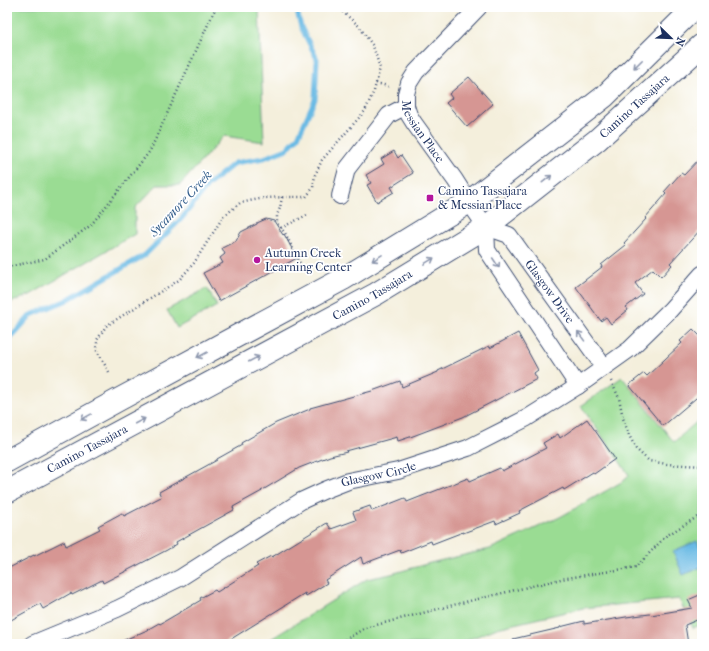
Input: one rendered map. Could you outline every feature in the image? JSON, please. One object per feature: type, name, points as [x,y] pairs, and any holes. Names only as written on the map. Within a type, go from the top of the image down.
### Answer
[{"type":"main road","points":[[7,461],[343,279],[469,202],[605,96],[695,7]]},
{"type":"main road","name":"Camino Tassajara","points":[[7,492],[376,294],[486,227],[597,140],[702,45]]},
{"type":"street","name":"Messian Place","points":[[469,202],[426,138],[414,123],[406,106],[406,94],[409,83],[416,72],[479,7]]},
{"type":"street","points":[[340,196],[347,169],[389,115],[406,106]]},
{"type":"street","points":[[469,202],[486,227],[487,250],[578,386]]},
{"type":"street","name":"Glasgow Drive","points":[[486,227],[509,235],[604,367]]},
{"type":"street","name":"Glasgow Circle","points":[[32,644],[117,609],[180,578],[301,501],[325,490],[348,482],[398,471],[468,448],[526,418],[578,386],[630,349],[670,310],[702,274]]},
{"type":"path","points":[[7,267],[45,259],[91,225],[150,151],[216,7]]},
{"type":"path","points":[[109,372],[97,351],[97,340],[106,326],[179,280],[194,263],[223,217],[240,203],[264,198],[306,197],[313,188],[315,175],[322,160],[365,110],[374,91],[380,68],[373,46],[359,26],[337,7]]},
{"type":"path","points":[[282,197],[276,218],[277,222],[285,233],[300,262]]},
{"type":"path","points":[[281,228],[307,215]]},
{"type":"path","points":[[604,367],[619,398],[623,418],[636,449],[649,461],[667,464],[702,466]]},
{"type":"path","points":[[338,644],[365,628],[457,604],[561,579],[636,567],[666,536],[702,514]]},
{"type":"green space","points":[[7,7],[259,7],[264,142],[224,136],[180,185],[157,185],[135,208],[135,234],[30,295],[7,304]]},
{"type":"green space","points":[[207,288],[217,306],[177,328],[167,310]]},
{"type":"green space","points":[[622,377],[674,442],[702,417],[702,624],[693,628],[679,599],[583,608],[497,628],[458,644],[263,644],[367,579],[490,549],[560,517],[625,480],[629,475],[581,406]]},
{"type":"water","points":[[697,541],[700,547],[702,546],[702,568],[701,567],[683,575],[673,551]]},
{"type":"building","points":[[469,77],[493,104],[467,127],[446,103],[452,98],[449,94]]},
{"type":"building","points":[[394,151],[398,158],[401,155],[413,173],[391,187],[394,192],[377,202],[367,185],[371,183],[366,175],[384,164],[381,159]]},
{"type":"building","points":[[702,156],[702,228],[670,263],[672,265],[661,277],[653,269],[635,283],[643,294],[626,307],[628,310],[611,324],[606,317],[601,321],[576,287],[602,267],[601,265],[626,245],[624,243],[666,194],[664,192],[681,173],[684,175]]},
{"type":"building","name":"Autumn Creek Learning Center","points":[[266,219],[274,221],[283,235],[284,234],[297,258],[219,301],[203,273],[223,263],[220,258],[225,254],[222,248],[236,241],[241,232]]},
{"type":"building","points":[[693,329],[702,338],[702,393],[663,426],[629,385],[644,373],[647,376],[682,343],[680,341]]},
{"type":"building","points":[[518,333],[538,370],[534,373],[537,379],[463,417],[413,436],[398,441],[397,437],[346,451],[347,452],[330,456],[299,468],[233,507],[234,510],[176,542],[177,544],[167,550],[103,583],[102,580],[72,595],[71,593],[43,609],[40,604],[11,620],[7,611],[7,569],[64,541],[66,546],[100,529],[98,526],[122,513],[124,516],[161,497],[159,492],[217,460],[242,445],[241,443],[276,423],[310,408],[372,391],[400,381],[402,387],[438,372],[489,346],[490,348]]},
{"type":"building","points":[[587,419],[615,459],[594,474],[593,472],[564,490],[563,488],[519,511],[520,513],[496,524],[495,521],[432,544],[431,541],[401,553],[400,550],[363,564],[361,557],[325,580],[327,583],[306,596],[305,593],[223,644],[115,644],[159,623],[160,624],[215,590],[217,592],[258,566],[256,564],[271,556],[272,557],[327,523],[331,529],[356,520],[353,512],[370,506],[372,511],[405,498],[407,502],[468,478],[470,481],[500,468],[502,471],[546,448],[543,443],[558,434],[560,438]]},
{"type":"building","points":[[702,594],[702,632],[697,620],[685,625],[688,644],[514,644],[513,639],[584,621],[584,624],[692,608],[688,600]]},
{"type":"waterway","name":"Sycamore Creek","points":[[7,342],[31,315],[65,301],[145,255],[182,218],[208,185],[235,163],[264,158],[287,149],[298,137],[315,99],[317,59],[301,27],[296,7]]},
{"type":"place","name":"Camino Tassajara & Messian Place","points":[[430,198]]},
{"type":"place","name":"Autumn Creek Learning Center","points":[[257,260]]}]
